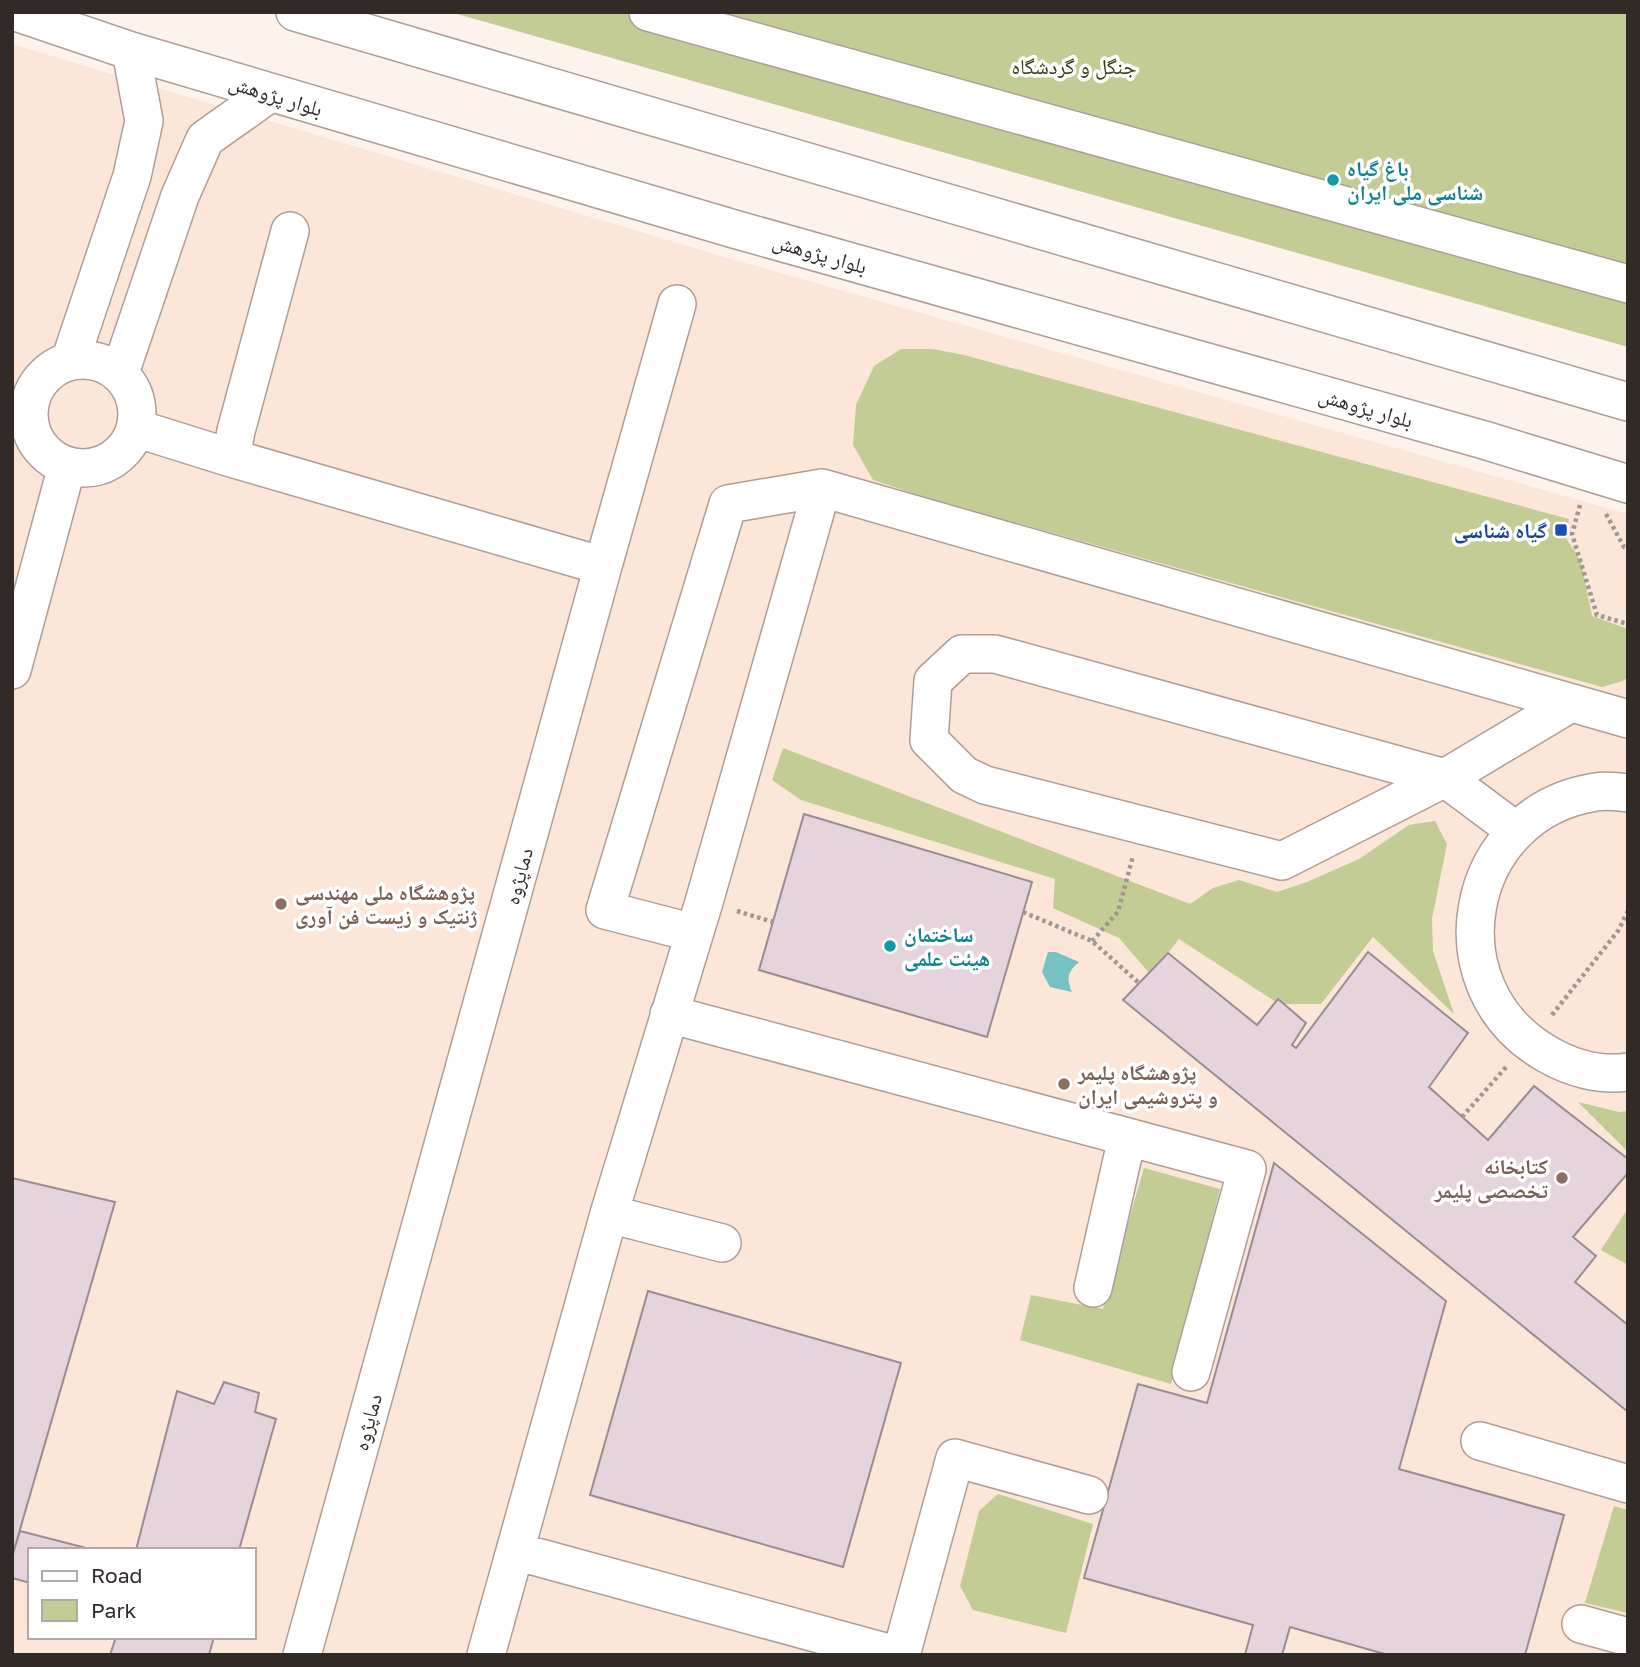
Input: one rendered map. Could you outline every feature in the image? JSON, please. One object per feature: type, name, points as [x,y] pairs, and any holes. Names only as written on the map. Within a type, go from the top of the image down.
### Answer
[{"type":"street","name":"بلوار پژوهش","points":[[16,12],[131,51],[734,229],[1484,440],[1585,489],[1628,484]]},
{"type":"street","points":[[295,12],[1628,402]]},
{"type":"street","points":[[648,12],[1628,284]]},
{"type":"street","points":[[70,360],[132,176],[144,121],[131,51]]},
{"type":"street","points":[[120,373],[180,196],[205,139],[270,93]]},
{"type":"street","points":[[231,458],[290,231]]},
{"type":"street","name":"دماپژوه","points":[[302,1655],[677,304]]},
{"type":"street","points":[[88,359],[105,363],[120,373],[132,389],[138,408],[135,428],[128,445],[114,458],[97,467],[78,468],[60,464],[44,453],[34,437],[21,397],[52,368],[70,360],[88,359]]},
{"type":"street","points":[[135,428],[603,566]]},
{"type":"street","points":[[12,670],[68,466]]},
{"type":"street","points":[[486,1655],[609,1214],[694,933],[822,488]]},
{"type":"street","points":[[694,933],[605,910],[728,504],[822,488],[1628,719]]},
{"type":"street","points":[[1516,831],[1445,778],[995,654],[962,654],[933,681],[929,740],[964,775],[985,785],[1282,862],[1445,778],[1569,704]]},
{"type":"street","points":[[1626,787],[1553,805],[1516,831],[1488,869],[1475,914],[1477,962],[1494,1006],[1528,1043],[1567,1065],[1613,1074],[1628,1072]]},
{"type":"street","points":[[668,1014],[1247,1170],[1191,1372]]},
{"type":"street","points":[[1093,1288],[1127,1138]]},
{"type":"street","points":[[609,1214],[722,1243]]},
{"type":"street","points":[[1480,1441],[1628,1485]]},
{"type":"street","points":[[901,1655],[955,1458],[1089,1494]]},
{"type":"street","points":[[515,1551],[896,1655]]},
{"type":"street","points":[[1581,1624],[1628,1637]]},
{"type":"path","points":[[1585,489],[1592,509]]},
{"type":"path","points":[[1585,489],[1572,534],[1597,615],[1628,624]]},
{"type":"path","points":[[1605,512],[1624,547],[1628,548]]},
{"type":"path","points":[[1092,941],[1118,912],[1135,848]]},
{"type":"path","points":[[1023,912],[1092,941],[1139,983]]},
{"type":"shaded area","name":"پژوهشگاه پلیمر و پتروشیمی ایران","points":[[12,44],[728,258],[1628,514],[1628,1655],[12,1655]]},
{"type":"green space","name":"باغ گیاه‌ شناسی ملی ایران","points":[[450,12],[1628,12],[1628,347]]},
{"type":"green space","points":[[901,349],[933,349],[964,355],[1569,519],[1566,538],[1581,561],[1592,616],[1628,629],[1628,677],[1602,687],[924,497],[873,480],[853,445],[856,405],[874,366]]},
{"type":"green space","points":[[783,748],[1190,904],[1213,888],[1239,880],[1277,892],[1307,882],[1359,859],[1409,825],[1435,821],[1447,844],[1432,919],[1433,951],[1454,1014],[1373,937],[1321,1004],[1279,1004],[1179,939],[1151,975],[1119,938],[1053,908],[1055,879],[801,800],[772,780]]},
{"type":"green space","points":[[1578,1102],[1619,1112],[1628,1111],[1628,1152]]},
{"type":"green space","points":[[1144,1168],[1220,1189],[1171,1384],[1020,1340],[1031,1295],[1103,1309]]},
{"type":"green space","points":[[1628,1208],[1628,1265],[1601,1250]]},
{"type":"green space","points":[[998,1494],[1093,1524],[1066,1633],[973,1610],[960,1586],[979,1511]]},
{"type":"green space","points":[[1614,1506],[1628,1510],[1628,1613],[1585,1603]]},
{"type":"water","points":[[1048,952],[1056,952],[1079,962],[1069,975],[1072,992],[1050,987],[1042,972]]},
{"type":"building","name":"ساختمان هیئت علمی","points":[[804,814],[1032,882],[987,1037],[759,970]]},
{"type":"building","points":[[1368,952],[1468,1033],[1429,1087],[1488,1140],[1534,1086],[1628,1159],[1628,1173],[1573,1237],[1596,1256],[1575,1282],[1628,1325],[1628,1412],[1123,1000],[1168,953],[1257,1025],[1278,999],[1306,1023],[1292,1045],[1296,1048]]},
{"type":"building","points":[[1274,1163],[1446,1301],[1399,1469],[1564,1515],[1525,1655],[1388,1655],[1290,1627],[1282,1655],[1245,1655],[1253,1625],[1084,1578],[1138,1384],[1207,1403]]},
{"type":"building","points":[[12,1178],[115,1202],[12,1557]]},
{"type":"building","points":[[648,1291],[901,1363],[843,1567],[590,1495]]},
{"type":"building","points":[[224,1382],[259,1393],[255,1412],[276,1419],[240,1548],[137,1548],[177,1391],[214,1404]]},
{"type":"building","points":[[20,1531],[86,1548],[28,1548],[28,1582],[12,1578],[12,1557]]},
{"type":"building","points":[[115,1639],[213,1639],[209,1655],[110,1655]]},
{"type":"place","name":"باغ گیاه‌ شناسی ملی ایران","points":[[1333,180]]},
{"type":"place","name":"گیاه شناسی","points":[[1561,530]]},
{"type":"place","name":"پژوهشگاه ملی مهندسی ژنتیک و زیست فن آوری","points":[[281,904]]},
{"type":"place","name":"ساختمان هیئت علمی","points":[[890,946]]},
{"type":"place","name":"پژوهشگاه پلیمر و پتروشیمی ایران","points":[[1064,1084]]},
{"type":"place","name":"کتابخانه تخصصی پلیمر","points":[[1562,1178]]},
{"type":"park label","name":"جنگل و گردشگاه","points":[[1074,66]]}]
